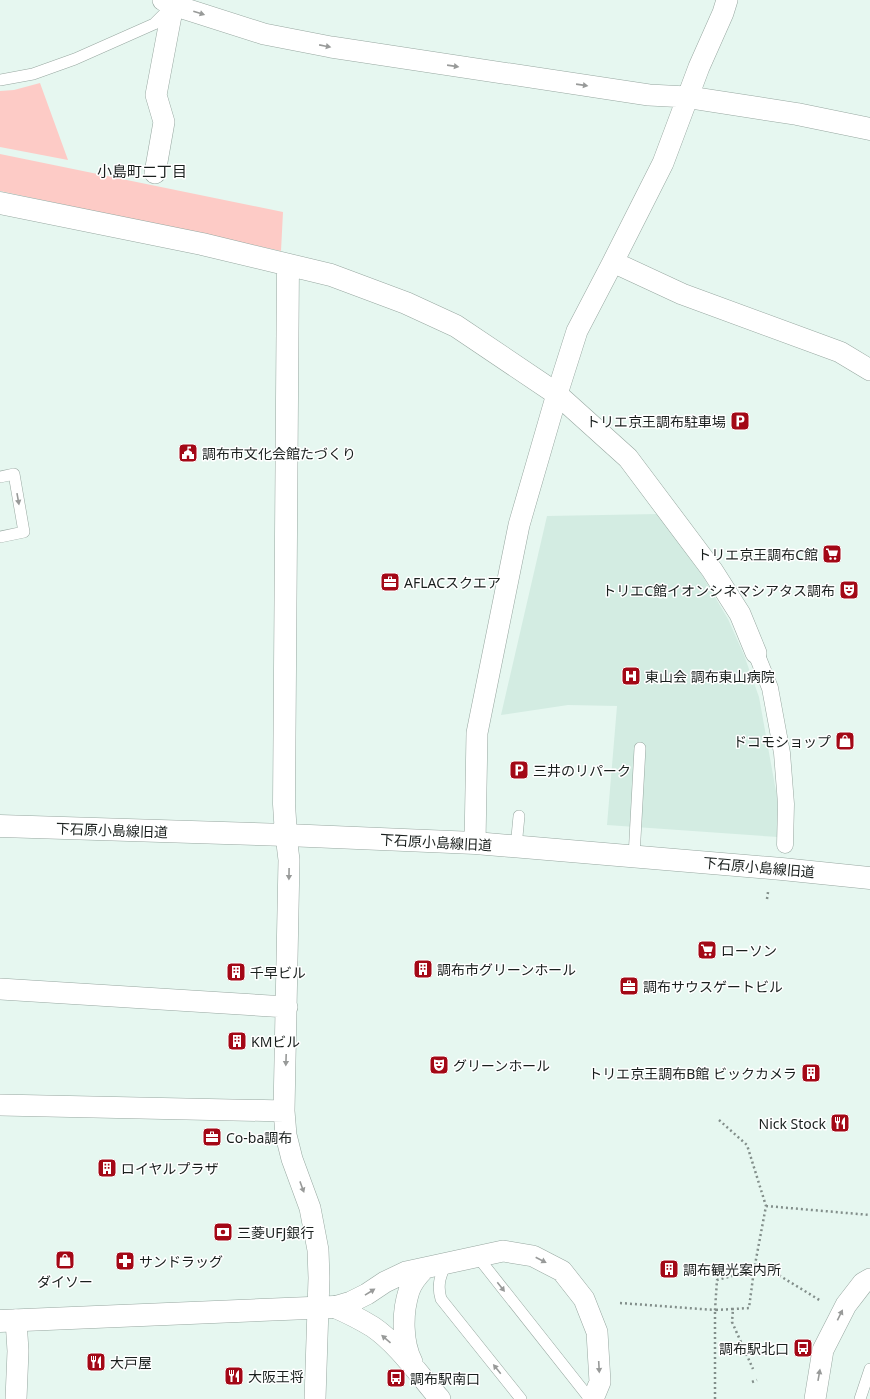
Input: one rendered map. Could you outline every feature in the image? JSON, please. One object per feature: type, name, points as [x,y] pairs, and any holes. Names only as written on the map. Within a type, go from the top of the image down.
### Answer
[{"type":"street","points":[[475,843],[476,733],[519,525],[557,394],[577,331],[663,163],[698,67],[723,13],[727,0]]},
{"type":"street","points":[[156,173],[164,122],[156,95],[168,2],[264,34],[330,47],[649,95],[687,97],[797,114],[870,129]]},
{"type":"street","points":[[0,203],[202,244],[331,275],[406,304],[456,326],[557,394],[628,458],[712,570],[740,614],[770,688],[782,753],[786,804],[785,846]]},
{"type":"street","points":[[613,262],[682,294],[840,352],[870,370]]},
{"type":"street","points":[[288,265],[284,796],[289,860],[284,1111],[286,1135],[292,1159],[310,1208],[315,1230],[326,1307],[315,1399]]},
{"type":"street","name":"下石原小島線旧道","points":[[0,826],[286,835],[475,843],[870,878]]},
{"type":"street","points":[[0,989],[287,1007]]},
{"type":"street","points":[[0,1105],[284,1111]]},
{"type":"street","points":[[16,1399],[18,1351],[8,1321],[326,1307],[351,1302],[367,1294],[385,1282],[406,1272],[503,1250],[533,1256],[562,1270],[584,1300],[597,1332],[600,1382],[591,1399]]},
{"type":"street","points":[[417,1372],[409,1356],[405,1338],[406,1309],[409,1290],[416,1277],[425,1268]]},
{"type":"street","points":[[815,1399],[823,1350],[846,1305],[863,1284],[870,1279]]},
{"type":"street","points":[[326,1307],[354,1315],[374,1328],[395,1346],[440,1399]]},
{"type":"lane","points":[[0,80],[33,74],[75,59],[154,24],[168,2]]},
{"type":"lane","points":[[0,477],[14,474],[24,532],[0,537]]},
{"type":"lane","points":[[634,857],[640,748]]},
{"type":"lane","points":[[516,847],[519,816]]},
{"type":"lane","points":[[477,1256],[591,1399]]},
{"type":"lane","points":[[446,1263],[440,1276],[438,1289],[442,1299],[522,1399]]},
{"type":"lane","points":[[860,1399],[870,1369]]},
{"type":"path","points":[[767,900],[768,892]]},
{"type":"path","points":[[620,1303],[715,1310],[749,1308],[754,1270],[766,1206],[747,1145],[719,1120]]},
{"type":"path","points":[[766,1206],[870,1215]]},
{"type":"path","points":[[715,1399],[715,1310],[717,1280],[754,1270],[772,1271],[823,1302]]},
{"type":"path","points":[[733,1309],[732,1322],[753,1369]]},
{"type":"path","points":[[752,1382],[758,1380]]},
{"type":"shaded area","points":[[40,83],[68,160],[0,147],[0,91],[14,90]]},
{"type":"shaded area","points":[[0,154],[283,212],[281,251],[0,191]]},
{"type":"shaded area","name":"東山会 調布東山病院","points":[[658,514],[702,575],[728,619],[744,655],[759,697],[777,797],[778,837],[607,825],[617,706],[568,705],[501,715],[547,516]]},
{"type":"place","name":"トリエ京王調布駐車場","points":[[740,421]]},
{"type":"place","name":"調布市文化会館たづくり","points":[[188,453]]},
{"type":"place","name":"トリエ京王調布C館","points":[[832,554]]},
{"type":"place","name":"AFLACスクエア","points":[[390,582]]},
{"type":"place","name":"トリエC館イオンシネマシアタス調布","points":[[849,590]]},
{"type":"place","name":"東山会 調布東山病院","points":[[631,676]]},
{"type":"place","name":"ドコモショップ","points":[[845,741]]},
{"type":"place","name":"三井のリパーク","points":[[519,770]]},
{"type":"place","name":"ローソン","points":[[707,950]]},
{"type":"place","name":"調布市グリーンホール","points":[[423,969]]},
{"type":"place","name":"千早ビル","points":[[236,972]]},
{"type":"place","name":"調布サウスゲートビル","points":[[629,986]]},
{"type":"place","name":"KMビル","points":[[237,1041]]},
{"type":"place","name":"グリーンホール","points":[[439,1065]]},
{"type":"place","name":"トリエ京王調布B館 ビックカメラ","points":[[811,1073]]},
{"type":"place","name":"Nick Stock","points":[[840,1123]]},
{"type":"place","name":"Co-ba調布","points":[[212,1137]]},
{"type":"place","name":"ロイヤルプラザ","points":[[107,1168]]},
{"type":"place","name":"三菱UFJ銀行","points":[[223,1232]]},
{"type":"place","name":"ダイソー","points":[[65,1260]]},
{"type":"place","name":"サンドラッグ","points":[[125,1261]]},
{"type":"place","name":"調布観光案内所","points":[[669,1269]]},
{"type":"place","name":"調布駅北口","points":[[803,1348]]},
{"type":"place","name":"大戸屋","points":[[96,1362]]},
{"type":"place","name":"大阪王将","points":[[234,1376]]},
{"type":"place","name":"調布駅南口","points":[[396,1378]]},
{"type":"district","name":"小島町二丁目","points":[[142,171]]}]
